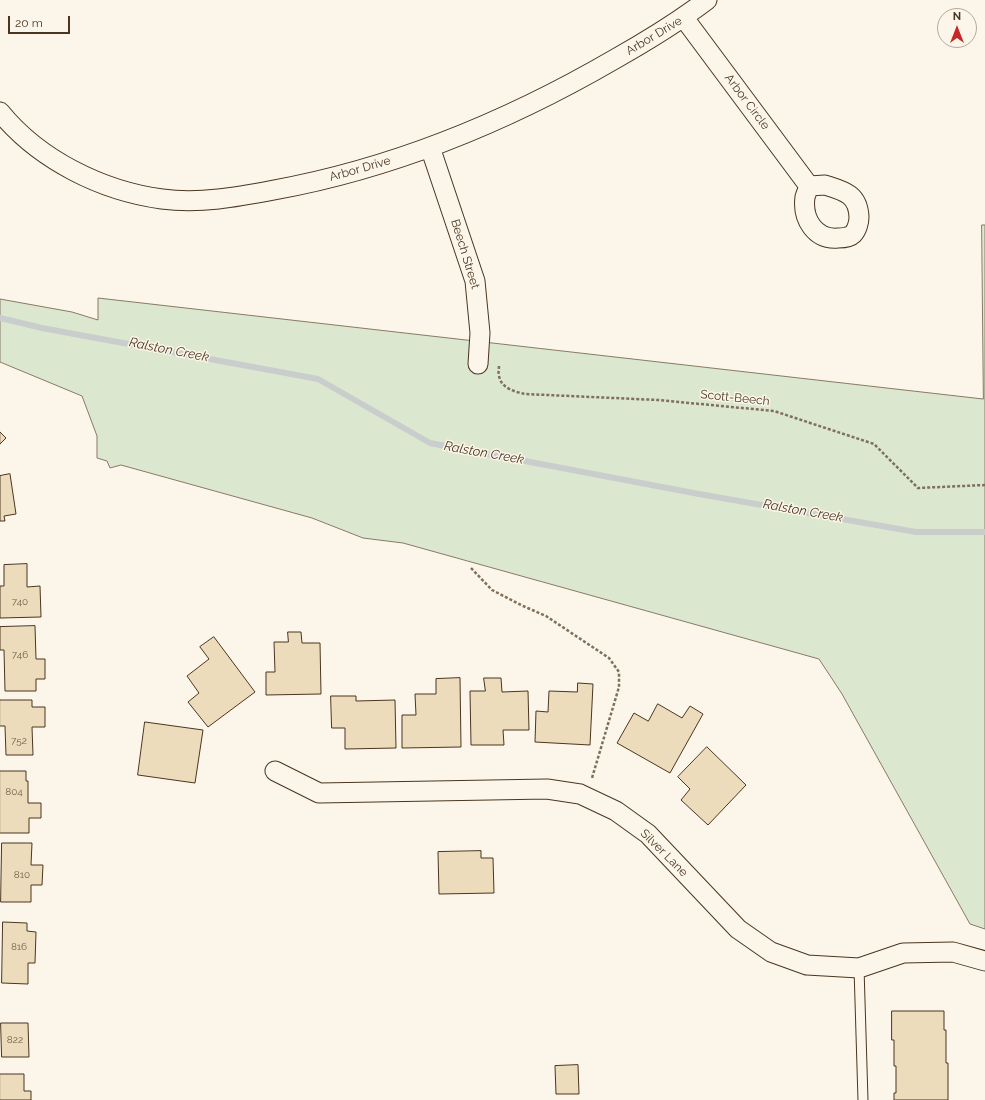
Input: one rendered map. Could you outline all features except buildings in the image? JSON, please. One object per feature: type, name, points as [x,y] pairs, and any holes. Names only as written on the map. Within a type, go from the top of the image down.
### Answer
[{"type":"street","name":"Arbor Drive","points":[[0,112],[32,143],[61,164],[100,182],[127,192],[163,199],[208,201],[235,198],[301,185],[366,168],[430,147],[505,116],[579,80],[684,18],[707,0]]},
{"type":"street","name":"Arbor Circle","points":[[684,18],[809,186]]},
{"type":"street","name":"Beech Street","points":[[430,147],[475,281],[480,333],[478,364]]},
{"type":"street","name":"Silver Lane","points":[[275,771],[319,793],[547,789],[580,794],[616,811],[648,834],[738,929],[771,952],[807,965],[859,968],[903,953],[953,952],[985,962]]},
{"type":"lane","points":[[859,968],[863,1100]]},
{"type":"path","name":"Scott-Beech","points":[[478,364],[500,366],[499,376],[503,384],[512,391],[525,394],[658,400],[774,411],[874,444],[918,488],[985,485]]},
{"type":"path","points":[[471,568],[492,590],[546,616],[609,658],[619,672],[620,687],[586,798]]},
{"type":"green space","points":[[982,225],[985,225],[985,929],[970,924],[842,694],[819,659],[403,543],[363,538],[312,518],[121,465],[110,468],[107,461],[97,458],[97,436],[82,396],[0,362],[0,299],[72,312],[98,320],[98,298],[983,399]]},
{"type":"waterway","name":"Ralston Creek","points":[[0,318],[42,328],[318,379],[430,443],[699,494],[916,532],[985,532]]}]
